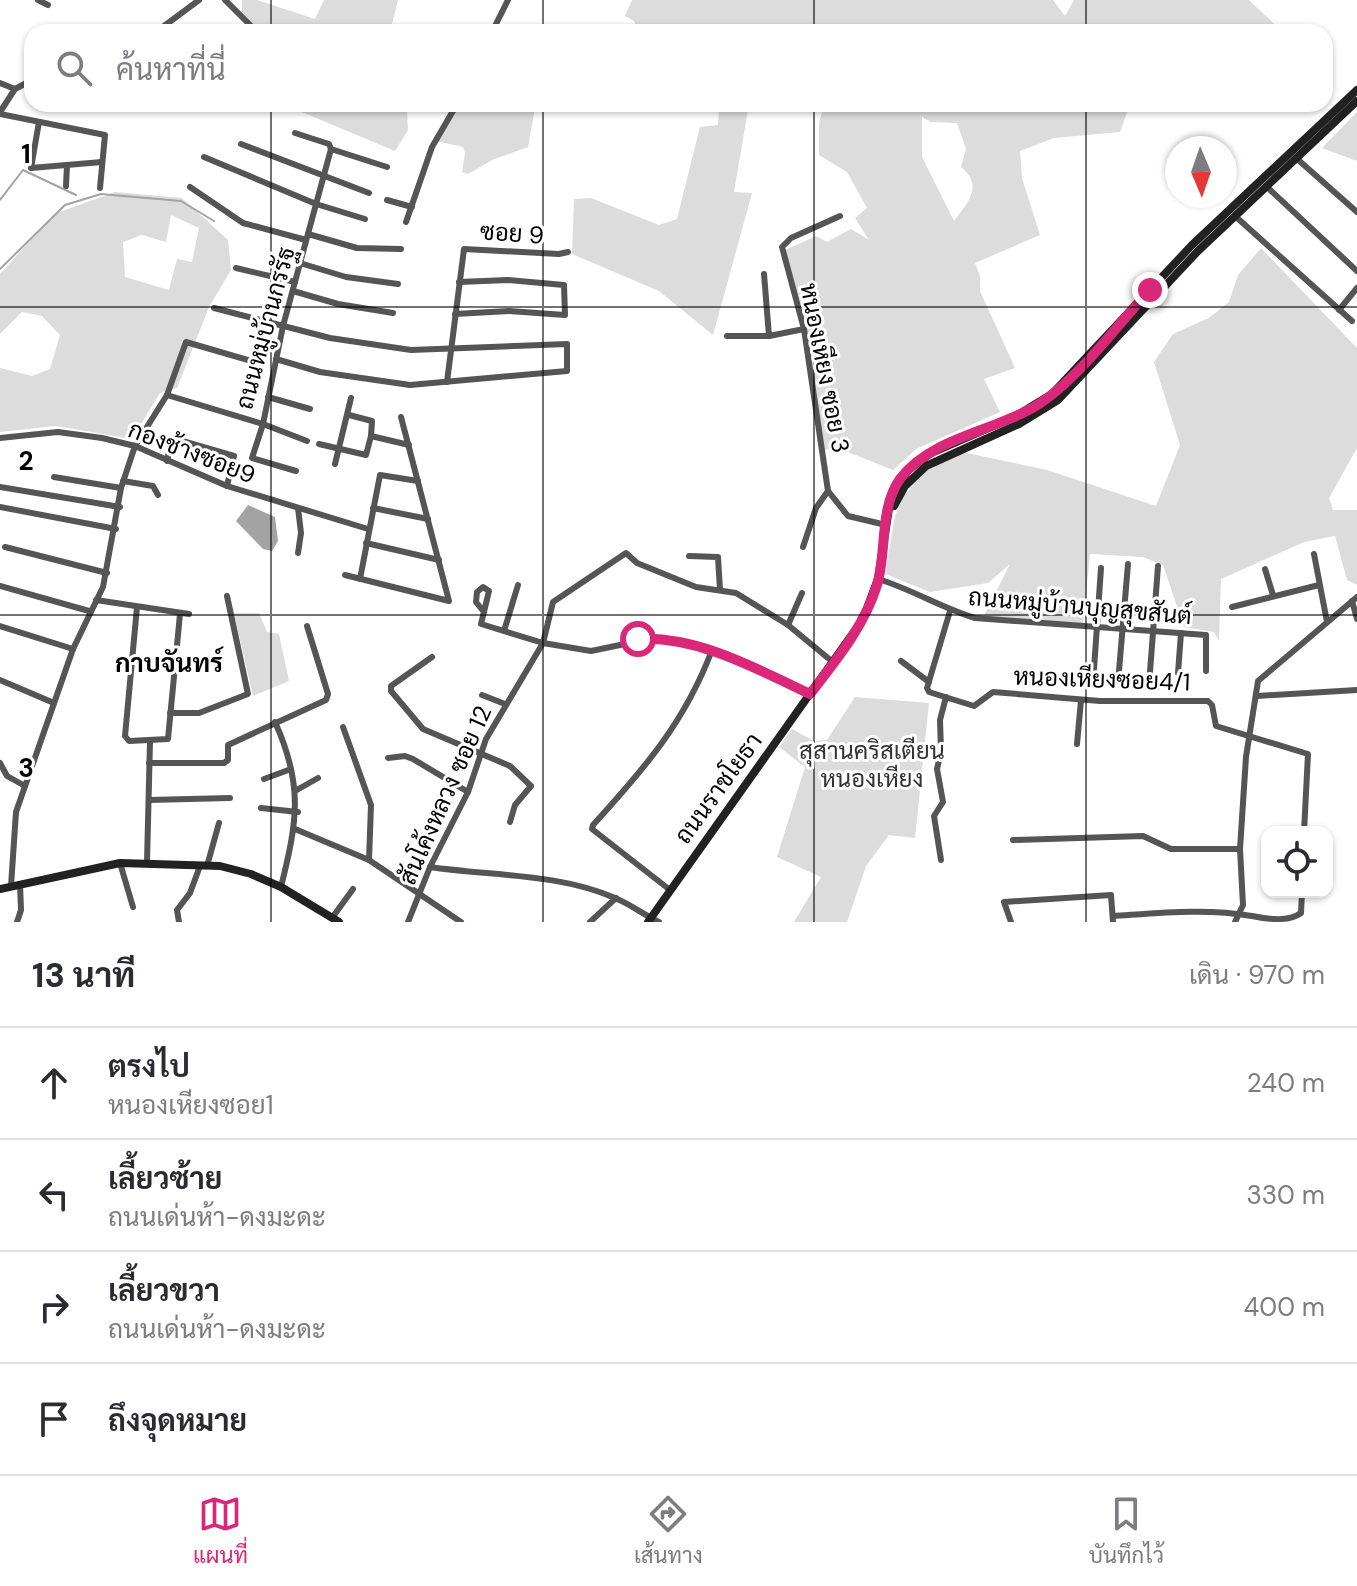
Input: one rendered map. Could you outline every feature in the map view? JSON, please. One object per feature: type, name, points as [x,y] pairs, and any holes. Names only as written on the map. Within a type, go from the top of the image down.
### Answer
[{"type":"main road","points":[[933,457],[1019,424],[1058,400],[1259,188],[1357,90]]},
{"type":"main road","points":[[933,457],[1016,416],[1052,394],[1192,245],[1296,158],[1357,101]]},
{"type":"main road","name":"ถนนราชโยธา","points":[[653,921],[670,890],[863,619],[878,579],[887,521],[899,481],[933,457]]},
{"type":"main road","points":[[7,889],[120,863],[236,868],[281,887],[336,920]]},
{"type":"street","points":[[38,0],[48,5]]},
{"type":"street","points":[[225,0],[249,24]]},
{"type":"street","points":[[496,24],[508,0]]},
{"type":"street","points":[[166,24],[193,1]]},
{"type":"street","points":[[0,83],[15,89]]},
{"type":"street","points":[[24,84],[15,89],[0,113],[105,135],[100,188]]},
{"type":"street","points":[[406,222],[432,147],[452,112]]},
{"type":"street","points":[[39,122],[31,168],[102,162]]},
{"type":"street","points":[[295,133],[329,144],[331,149],[387,167]]},
{"type":"street","points":[[241,144],[369,193]]},
{"type":"street","name":"ถนนหมู่บ้านกรรัฐ","points":[[167,395],[263,424],[283,326],[331,149]]},
{"type":"street","points":[[204,157],[316,204],[365,219]]},
{"type":"street","points":[[1296,158],[1357,212]]},
{"type":"street","points":[[66,186],[67,165]]},
{"type":"street","points":[[190,187],[243,223],[357,248],[401,249]]},
{"type":"street","points":[[1259,188],[1357,271]]},
{"type":"street","points":[[387,200],[412,207]]},
{"type":"street","name":"หนองเหียง ซอย 3","points":[[840,216],[782,245],[804,329],[828,491],[848,516],[887,521]]},
{"type":"street","points":[[1235,216],[1352,321]]},
{"type":"street","name":"ซอย 9","points":[[459,282],[464,249],[568,252]]},
{"type":"street","points":[[300,263],[346,277],[398,284]]},
{"type":"street","points":[[236,268],[295,282]]},
{"type":"street","points":[[764,274],[769,336]]},
{"type":"street","points":[[447,382],[452,348],[455,314],[459,282],[508,280],[564,285],[565,315],[509,311],[455,314]]},
{"type":"street","points":[[1339,310],[1357,288]]},
{"type":"street","points":[[293,291],[338,304],[393,313]]},
{"type":"street","points":[[214,308],[330,338],[411,350],[567,344],[567,371],[447,382],[394,383],[320,372],[276,359]]},
{"type":"street","points":[[727,336],[769,336],[804,329]]},
{"type":"street","points":[[17,922],[21,910],[7,889],[16,812],[73,649],[107,573],[122,484],[135,446],[167,395],[186,342],[258,363],[261,359]]},
{"type":"street","points":[[268,397],[310,409]]},
{"type":"street","points":[[335,464],[351,398]]},
{"type":"street","points":[[319,444],[366,455],[372,421],[349,415]]},
{"type":"street","points":[[345,575],[449,601],[401,417]]},
{"type":"street","points":[[296,471],[252,458],[263,424],[307,441]]},
{"type":"street","name":"กองช้างซอย9","points":[[0,438],[58,432],[135,446],[227,486],[368,529]]},
{"type":"street","points":[[371,436],[409,445]]},
{"type":"street","points":[[167,461],[172,438],[234,456],[227,486]]},
{"type":"street","points":[[360,579],[380,475],[418,481]]},
{"type":"street","points":[[54,477],[153,486],[158,495]]},
{"type":"street","points":[[0,487],[120,507]]},
{"type":"street","points":[[803,547],[816,508],[828,491]]},
{"type":"street","points":[[0,507],[116,529]]},
{"type":"street","points":[[298,508],[301,533],[298,553]]},
{"type":"street","points":[[373,508],[428,519]]},
{"type":"street","points":[[366,543],[439,560]]},
{"type":"street","points":[[5,547],[107,573]]},
{"type":"street","name":"สันโค้งหลวง ซอย 12","points":[[408,922],[430,867],[468,792],[486,739],[543,643],[553,602],[626,553],[637,563],[696,587],[720,590]]},
{"type":"street","points":[[1314,554],[1327,622]]},
{"type":"street","points":[[689,556],[718,557],[720,590],[736,593],[788,625],[834,663]]},
{"type":"street","points":[[1119,671],[1128,564]]},
{"type":"street","points":[[1150,672],[1158,566]]},
{"type":"street","points":[[1094,669],[1101,568]]},
{"type":"street","points":[[1265,569],[1273,595]]},
{"type":"street","name":"ถนนหมู่บ้านบุญสุขสันต์","points":[[878,579],[919,592],[950,611],[975,618],[1206,635],[1206,671]]},
{"type":"street","points":[[504,631],[518,585]]},
{"type":"street","points":[[1232,607],[1319,585]]},
{"type":"street","points":[[0,586],[89,611]]},
{"type":"street","points":[[788,625],[802,593]]},
{"type":"street","points":[[170,713],[199,713],[248,694],[227,596]]},
{"type":"street","points":[[1235,922],[1240,914],[1240,849],[1249,738],[1261,675],[1355,599]]},
{"type":"street","points":[[1355,599],[1357,619]]},
{"type":"street","points":[[96,600],[189,614]]},
{"type":"street","points":[[137,607],[125,736],[129,741],[168,739],[180,614]]},
{"type":"street","points":[[941,860],[934,816],[943,802],[937,769],[941,751],[940,720],[946,697],[929,692],[929,682],[950,611]]},
{"type":"street","points":[[484,612],[481,624],[543,643],[591,651],[654,638],[712,650],[810,694]]},
{"type":"street","points":[[0,626],[73,649]]},
{"type":"street","points":[[149,763],[224,763],[228,760],[228,745],[326,700],[328,694],[307,626]]},
{"type":"street","points":[[1178,673],[1181,633]]},
{"type":"street","points":[[670,890],[592,829],[681,718],[712,650]]},
{"type":"street","points":[[432,657],[391,686],[391,691],[423,729],[510,766],[531,786],[515,805],[510,822]]},
{"type":"street","points":[[901,661],[929,682]]},
{"type":"street","points":[[0,680],[54,703]]},
{"type":"street","points":[[1257,696],[1357,690]]},
{"type":"street","name":"หนองเหียงซอย4/1","points":[[946,697],[974,706],[993,692],[1081,700],[1208,701],[1212,705],[1216,726],[1249,738]]},
{"type":"street","points":[[482,695],[505,704]]},
{"type":"street","points":[[1077,744],[1081,700]]},
{"type":"street","points":[[275,722],[287,747],[298,812],[281,887]]},
{"type":"street","points":[[343,727],[371,805],[369,860]]},
{"type":"street","points":[[1249,738],[1308,754],[1304,826]]},
{"type":"street","points":[[147,862],[150,742]]},
{"type":"street","points":[[388,758],[405,756],[413,759],[468,792]]},
{"type":"street","points":[[0,763],[7,776],[25,786]]},
{"type":"street","points":[[264,779],[291,769]]},
{"type":"street","points":[[295,791],[318,778]]},
{"type":"street","points":[[149,800],[230,798]]},
{"type":"street","points":[[261,808],[298,812]]},
{"type":"street","points":[[179,922],[177,910],[204,866],[219,823]]},
{"type":"street","points":[[295,829],[369,860],[461,922]]},
{"type":"street","points":[[1013,840],[1143,836],[1171,849],[1240,849]]},
{"type":"street","points":[[120,863],[133,907]]},
{"type":"street","points":[[430,867],[560,882],[616,898],[653,921]]},
{"type":"street","points":[[336,920],[353,889]]},
{"type":"street","points":[[1011,922],[1004,902],[1111,895],[1113,919],[1206,911],[1272,920],[1296,917],[1301,913],[1302,898]]},
{"type":"street","points":[[590,922],[616,898]]},
{"type":"green space","points":[[242,0],[257,0],[315,19],[324,0],[398,0],[392,24],[247,24],[242,20]]},
{"type":"green space","points":[[632,0],[1053,0],[1065,16],[1074,0],[1249,0],[1274,24],[635,24],[625,16]]},
{"type":"green space","points":[[302,112],[407,112],[408,130],[395,151]]},
{"type":"green space","points":[[452,112],[534,112],[528,147],[492,160],[468,174],[462,172],[463,147],[436,141]]},
{"type":"green space","points":[[719,112],[748,112],[734,192],[752,193],[713,335],[659,291],[572,254],[574,199],[591,198],[659,225],[677,219],[700,127],[718,125]]},
{"type":"green space","points":[[822,112],[1127,112],[1120,132],[1054,138],[1020,151],[1022,178],[1040,235],[975,263],[980,276],[980,291],[1015,368],[984,379],[1000,412],[916,449],[893,470],[838,448],[823,450],[803,325],[783,251],[816,236],[827,242],[851,229],[869,240],[855,218],[867,208],[847,172],[819,155]],"holes":[[[922,117],[931,122],[957,123],[966,149],[961,167],[968,174],[973,187],[968,201],[954,221],[922,157]]]},
{"type":"green space","points":[[1357,112],[1357,161],[1322,148]]},
{"type":"green space","points":[[115,192],[182,198],[228,240],[231,270],[209,307],[177,388],[160,393],[132,439],[56,426],[0,432],[0,368],[32,376],[50,369],[60,335],[42,316],[22,312],[0,334],[0,274],[54,214]],"holes":[[[171,215],[199,228],[192,262],[177,259],[169,290],[125,277],[123,242],[142,235],[166,242]]]},
{"type":"green space","points":[[1261,248],[1357,348],[1357,448],[1329,498],[1333,510],[1357,510],[1357,585],[1347,580],[1335,536],[1304,542],[1221,579],[1219,641],[1214,632],[1184,627],[1163,565],[1143,557],[1090,554],[1083,626],[983,618],[1010,564],[988,583],[930,592],[885,574],[895,516],[903,497],[931,465],[962,452],[1047,470],[1156,506],[1180,445],[1154,362],[1173,334],[1209,318],[1229,302],[1238,275]]},
{"type":"green space","points":[[234,613],[259,613],[267,632],[279,634],[289,681],[253,696]]},
{"type":"green space","name":"สุสานคริสเตียน หนองเหียง","points":[[855,697],[929,703],[915,838],[889,835],[866,866],[847,922],[794,922],[821,877],[777,857],[805,767],[779,747],[792,729],[814,741],[827,740]]},
{"type":"shaded area","points":[[248,505],[275,517],[278,541],[272,551],[263,549],[236,521]]},
{"type":"waterway","points":[[0,200],[23,170],[76,195]]},
{"type":"waterway","points":[[0,269],[65,205],[101,194],[181,201],[214,221]]},
{"type":"district","name":"กาบจันทร์","points":[[169,663]]},
{"type":"route","points":[[638,639],[654,638],[712,650],[810,694],[851,641],[871,604],[890,502],[899,481],[908,470],[931,453],[1016,416],[1052,394],[1150,290]]}]
